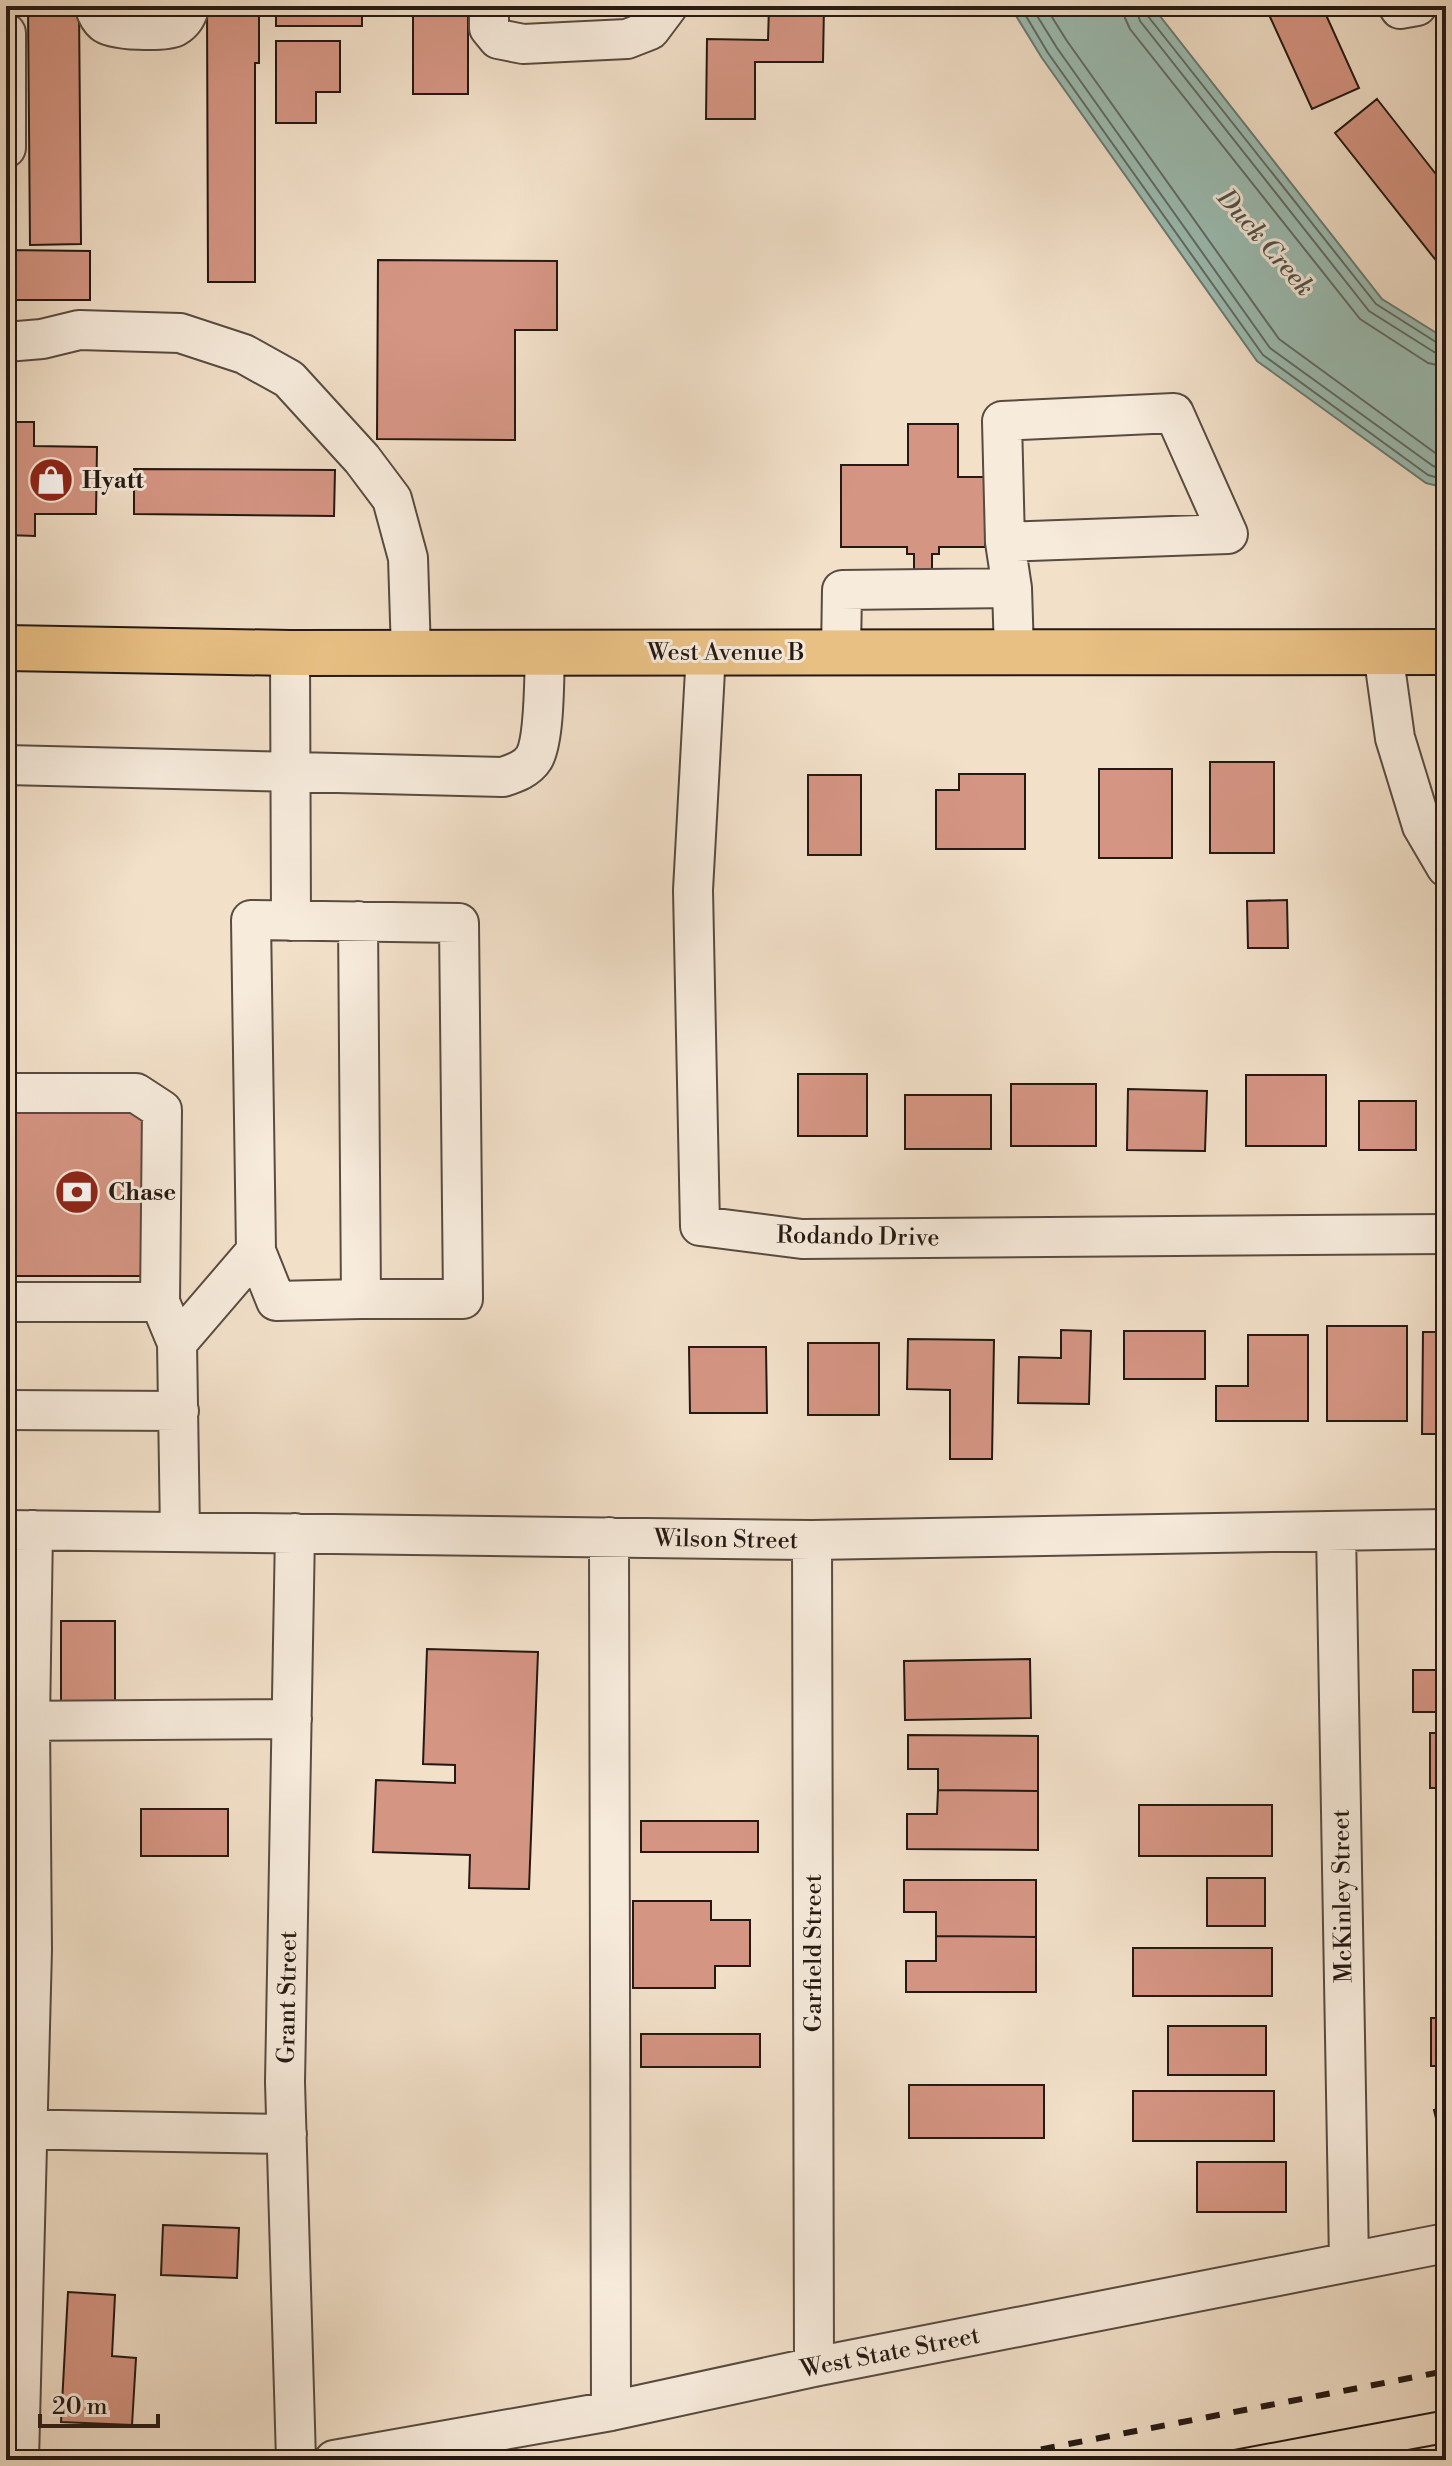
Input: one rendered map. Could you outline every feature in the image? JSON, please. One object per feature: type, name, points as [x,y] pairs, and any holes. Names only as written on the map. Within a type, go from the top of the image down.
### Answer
[{"type":"main road","name":"West Avenue B","points":[[6,648],[290,653],[1446,652]]},
{"type":"street","points":[[94,6],[105,24],[118,29],[172,29],[184,20],[190,6]]},
{"type":"street","points":[[489,6],[489,28],[498,39],[523,44],[627,39],[650,30],[668,6]]},
{"type":"street","points":[[1398,6],[1400,9],[1417,6]]},
{"type":"street","points":[[6,33],[6,148]]},
{"type":"street","points":[[6,342],[42,339],[79,330],[180,333],[244,354],[289,379],[362,459],[392,499],[408,558],[411,652]]},
{"type":"street","points":[[1005,542],[1228,534],[1174,413],[1002,421],[1005,542],[1012,588],[1014,652]]},
{"type":"street","points":[[841,652],[842,590],[1012,588]]},
{"type":"street","points":[[6,765],[503,777],[524,769],[536,756],[541,731],[545,652]]},
{"type":"street","name":"Rodando Drive","points":[[706,652],[693,890],[700,1226],[802,1239],[1446,1234]]},
{"type":"street","points":[[1383,652],[1395,738],[1422,826],[1446,867]]},
{"type":"street","points":[[290,653],[291,921]]},
{"type":"street","points":[[251,920],[291,921],[459,923],[463,1299],[276,1301],[256,1251],[251,920]]},
{"type":"street","points":[[358,921],[361,1299]]},
{"type":"street","points":[[6,1093],[136,1093],[162,1110],[160,1302],[177,1343],[180,1532]]},
{"type":"street","points":[[177,1343],[256,1251]]},
{"type":"street","points":[[6,1302],[160,1302]]},
{"type":"street","points":[[6,1410],[179,1411]]},
{"type":"street","name":"Wilson Street","points":[[19,1530],[812,1540],[1446,1529]]},
{"type":"street","points":[[15,2439],[16,2129],[32,1949],[18,1721],[19,1530]]},
{"type":"street","name":"McKinley Street","points":[[1336,1531],[1349,2261]]},
{"type":"street","name":"Grant Street","points":[[295,1533],[285,2082],[296,2460]]},
{"type":"street","points":[[609,1537],[611,2411]]},
{"type":"street","name":"Garfield Street","points":[[812,1540],[814,2367]]},
{"type":"street","points":[[18,1721],[292,1719]]},
{"type":"street","points":[[16,2129],[287,2134]]},
{"type":"street","name":"West State Street","points":[[334,2460],[611,2411],[814,2367],[1446,2243]]},
{"type":"water","name":"Duck Creek","points":[[1010,6],[1152,6],[1382,299],[1446,339],[1446,488],[1426,483],[1257,361],[1042,58]]},
{"type":"building","points":[[28,6],[79,6],[81,244],[30,245]]},
{"type":"building","points":[[207,6],[259,6],[259,63],[255,63],[255,282],[208,282]]},
{"type":"building","points":[[276,6],[362,6],[362,26],[276,26]]},
{"type":"building","points":[[413,6],[468,6],[468,94],[413,94]]},
{"type":"building","points":[[614,6],[614,8],[577,8]]},
{"type":"building","points":[[769,6],[824,6],[823,62],[755,62],[755,119],[706,119],[707,39],[768,40]]},
{"type":"building","points":[[1265,6],[1322,6],[1359,88],[1312,109]]},
{"type":"building","points":[[276,41],[340,41],[340,92],[316,92],[316,123],[276,123]]},
{"type":"building","points":[[1377,99],[1446,187],[1446,273],[1335,133]]},
{"type":"building","points":[[6,250],[90,251],[90,300],[6,300]]},
{"type":"building","points":[[378,260],[557,261],[557,330],[515,330],[515,440],[377,439]]},
{"type":"building","name":"Hyatt","points":[[6,422],[34,422],[34,446],[97,447],[96,514],[35,514],[35,536],[6,535]]},
{"type":"building","points":[[908,424],[958,424],[958,477],[985,477],[985,547],[939,547],[939,554],[932,554],[932,580],[914,580],[914,554],[907,554],[907,547],[841,547],[841,465],[908,465]]},
{"type":"building","points":[[134,469],[335,470],[334,516],[134,514]]},
{"type":"building","points":[[1210,762],[1274,762],[1274,853],[1210,853]]},
{"type":"building","points":[[1099,769],[1172,769],[1172,858],[1099,858]]},
{"type":"building","points":[[959,774],[1025,774],[1025,849],[936,849],[936,790],[959,790]]},
{"type":"building","points":[[808,775],[861,775],[861,855],[808,855]]},
{"type":"building","points":[[1287,900],[1288,948],[1248,948],[1247,901]]},
{"type":"building","points":[[798,1074],[867,1074],[867,1136],[798,1136]]},
{"type":"building","points":[[1246,1075],[1326,1075],[1326,1146],[1246,1146]]},
{"type":"building","points":[[1011,1084],[1096,1084],[1096,1146],[1011,1146]]},
{"type":"building","points":[[1128,1089],[1207,1091],[1205,1151],[1127,1150]]},
{"type":"building","points":[[905,1095],[991,1095],[991,1149],[905,1149]]},
{"type":"building","points":[[1359,1101],[1416,1101],[1416,1150],[1359,1150]]},
{"type":"building","name":"Chase","points":[[6,1107],[148,1108],[147,1276],[6,1276]]},
{"type":"building","points":[[1327,1326],[1407,1326],[1407,1421],[1327,1421]]},
{"type":"building","points":[[1061,1330],[1091,1331],[1089,1404],[1018,1403],[1019,1357],[1061,1358]]},
{"type":"building","points":[[1124,1331],[1205,1331],[1205,1379],[1124,1379]]},
{"type":"building","points":[[1423,1332],[1446,1332],[1446,1434],[1422,1434]]},
{"type":"building","points":[[1248,1335],[1308,1335],[1308,1421],[1216,1421],[1216,1386],[1248,1386]]},
{"type":"building","points":[[908,1339],[994,1340],[992,1459],[950,1459],[950,1390],[907,1389]]},
{"type":"building","points":[[808,1343],[879,1343],[879,1415],[808,1415]]},
{"type":"building","points":[[689,1347],[766,1347],[767,1413],[690,1413]]},
{"type":"building","points":[[61,1621],[115,1621],[115,1710],[61,1710]]},
{"type":"building","points":[[427,1649],[538,1652],[529,1889],[469,1888],[470,1855],[373,1852],[376,1780],[455,1783],[455,1765],[423,1764]]},
{"type":"building","points":[[1030,1659],[1031,1718],[905,1720],[904,1661]]},
{"type":"building","points":[[1413,1670],[1446,1670],[1446,1712],[1413,1712]]},
{"type":"building","points":[[1430,1733],[1446,1733],[1446,1788],[1430,1788]]},
{"type":"building","points":[[908,1735],[1038,1736],[1038,1791],[938,1790],[938,1769],[908,1769]]},
{"type":"building","points":[[938,1790],[1038,1791],[1038,1850],[907,1849],[907,1814],[937,1814]]},
{"type":"building","points":[[1139,1805],[1272,1805],[1272,1856],[1139,1856]]},
{"type":"building","points":[[1437,1808],[1446,1808],[1446,1858],[1437,1858]]},
{"type":"building","points":[[141,1809],[228,1809],[228,1856],[141,1856]]},
{"type":"building","points":[[641,1821],[758,1821],[758,1852],[641,1852]]},
{"type":"building","points":[[1207,1878],[1265,1878],[1265,1926],[1207,1926]]},
{"type":"building","points":[[904,1880],[1036,1880],[1036,1937],[936,1936],[936,1912],[904,1912]]},
{"type":"building","points":[[633,1901],[711,1901],[711,1920],[750,1920],[750,1966],[715,1966],[715,1988],[633,1988]]},
{"type":"building","points":[[936,1936],[1036,1937],[1036,1992],[906,1992],[906,1961],[936,1961]]},
{"type":"building","points":[[1133,1948],[1272,1948],[1272,1996],[1133,1996]]},
{"type":"building","points":[[1431,2018],[1446,2018],[1446,2066],[1431,2066]]},
{"type":"building","points":[[1168,2026],[1266,2026],[1266,2075],[1168,2075]]},
{"type":"building","points":[[641,2034],[760,2034],[760,2067],[641,2067]]},
{"type":"building","points":[[909,2085],[1044,2085],[1044,2138],[909,2138]]},
{"type":"building","points":[[1133,2091],[1274,2091],[1274,2141],[1133,2141]]},
{"type":"building","points":[[1446,2107],[1446,2160],[1434,2110]]},
{"type":"building","points":[[1197,2162],[1286,2162],[1286,2212],[1197,2212]]},
{"type":"building","points":[[163,2225],[239,2228],[237,2278],[161,2275]]},
{"type":"building","points":[[68,2292],[115,2295],[112,2356],[136,2358],[132,2425],[61,2422]]},
{"type":"tram line","points":[[1181,2460],[1446,2410]]},
{"type":"tram line","points":[[1353,2460],[1446,2443]]},
{"type":"railway","points":[[986,2460],[1446,2371]]},
{"type":"place","name":"Hyatt","points":[[51,480]]},
{"type":"place","name":"Chase","points":[[77,1192]]}]
